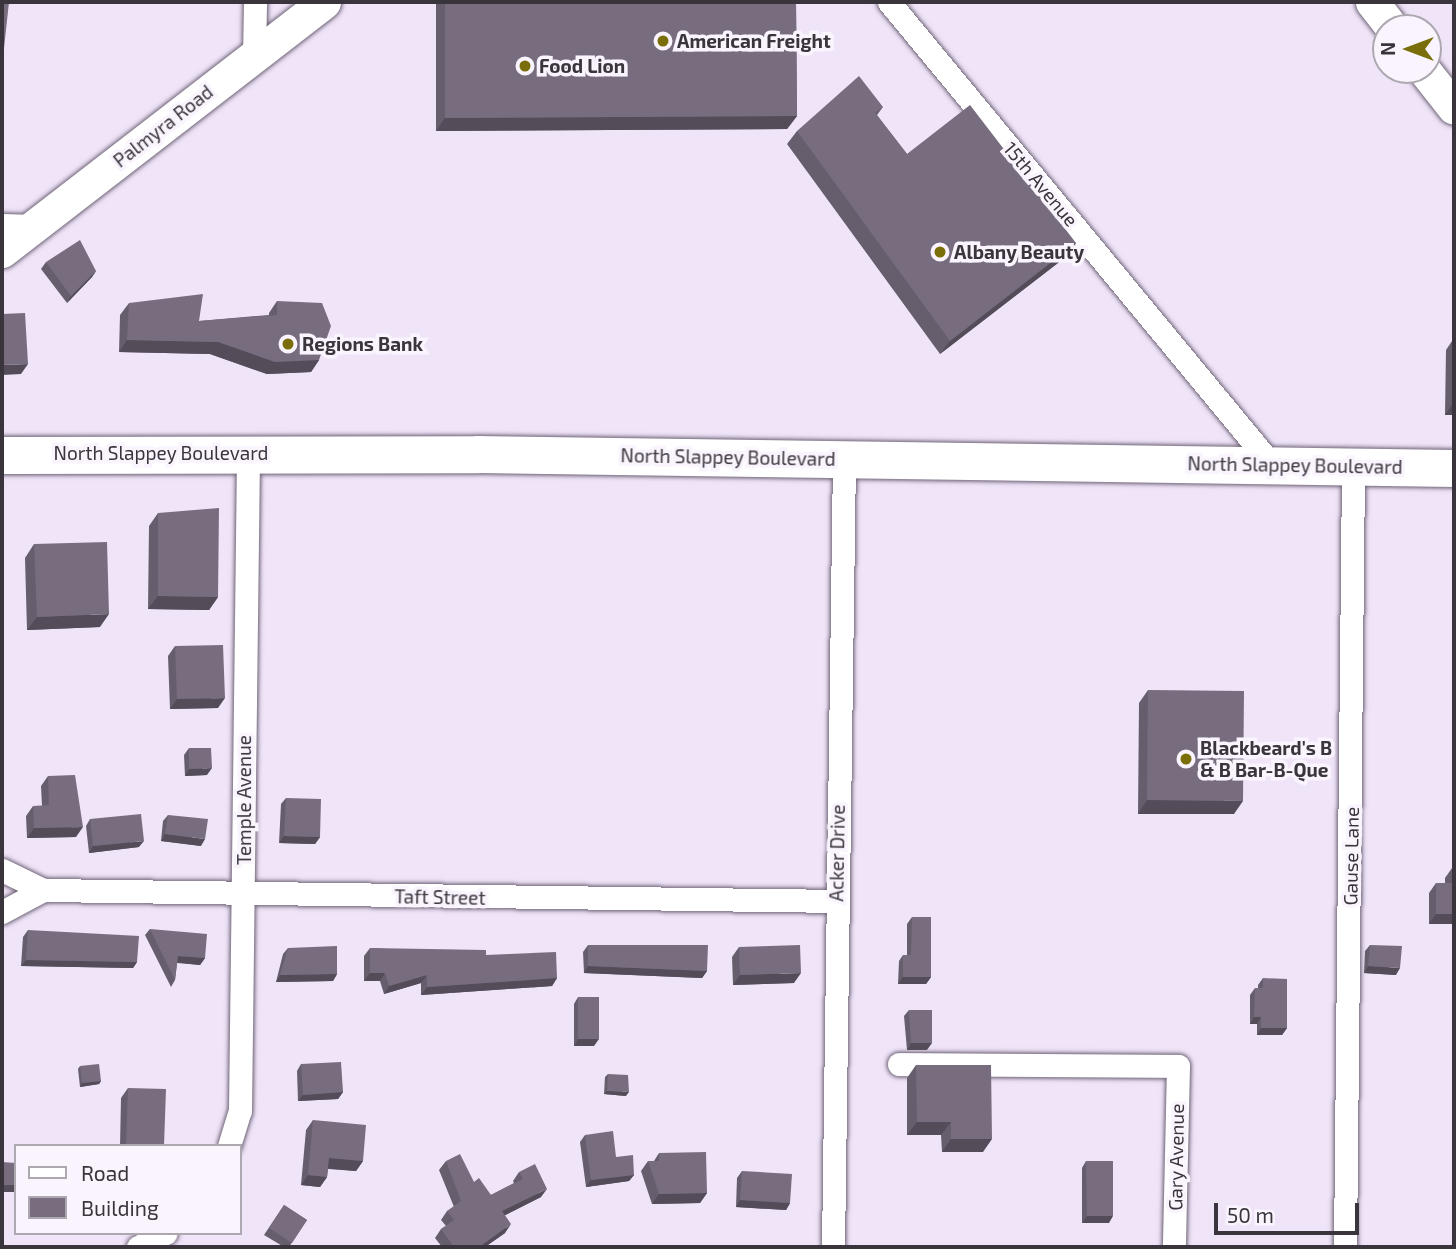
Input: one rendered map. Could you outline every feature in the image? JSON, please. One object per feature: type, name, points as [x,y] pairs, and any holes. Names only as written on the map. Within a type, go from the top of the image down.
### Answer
[{"type":"main road","name":"Palmyra Road","points":[[2,251],[324,2]]},
{"type":"main road","points":[[1435,84],[1454,108]]},
{"type":"main road","name":"North Slappey Boulevard","points":[[2,455],[248,453],[1454,468]]},
{"type":"street","points":[[254,56],[255,2]]},
{"type":"street","name":"15th Avenue","points":[[889,2],[1271,464]]},
{"type":"street","points":[[2,225],[34,226]]},
{"type":"street","name":"Temple Avenue","points":[[230,1144],[240,1111],[248,453]]},
{"type":"street","name":"Acker Drive","points":[[833,1247],[845,459]]},
{"type":"street","name":"Gause Lane","points":[[1345,1247],[1353,465]]},
{"type":"street","name":"Taft Street","points":[[2,870],[43,890],[837,901]]},
{"type":"street","name":"Taft Street","points":[[2,912],[43,890]]},
{"type":"street","name":"Gary Avenue","points":[[899,1064],[1178,1066],[1174,1247]]},
{"type":"street","points":[[138,1247],[162,1235]]},
{"type":"building","points":[[2,2],[9,2],[2,67]]},
{"type":"building","points":[[445,2],[796,2],[797,116],[445,118]]},
{"type":"building","points":[[859,76],[883,107],[875,113],[907,154],[970,105],[1076,243],[950,341],[797,131]]},
{"type":"building","points":[[80,240],[96,271],[71,296],[46,262]]},
{"type":"building","points":[[203,294],[199,321],[277,315],[277,301],[322,303],[331,326],[319,360],[275,362],[218,342],[127,340],[129,303]]},
{"type":"building","points":[[25,313],[28,364],[2,365],[2,314]]},
{"type":"building","points":[[219,508],[218,597],[158,596],[158,513]]},
{"type":"building","points":[[107,542],[109,614],[37,617],[34,544]]},
{"type":"building","points":[[223,645],[225,698],[177,699],[175,646]]},
{"type":"building","name":"Blackbeard's B & B Bar-B-Que","points":[[1148,690],[1244,691],[1243,801],[1147,800]]},
{"type":"building","points":[[189,748],[211,748],[212,768],[189,769]]},
{"type":"building","points":[[75,775],[83,827],[34,828],[33,806],[49,805],[48,776]]},
{"type":"building","points":[[286,798],[321,799],[320,837],[284,836]]},
{"type":"building","points":[[141,814],[144,841],[93,846],[90,819]]},
{"type":"building","points":[[168,815],[208,819],[205,839],[165,834]]},
{"type":"building","points":[[1452,868],[1454,914],[1436,914],[1436,883],[1452,883]]},
{"type":"building","points":[[912,917],[931,917],[931,977],[903,977],[903,955],[911,955]]},
{"type":"building","points":[[150,929],[207,934],[205,958],[178,956],[175,980]]},
{"type":"building","points":[[28,930],[139,936],[137,962],[26,960]]},
{"type":"building","points":[[588,945],[708,945],[707,971],[588,966]]},
{"type":"building","points":[[800,945],[801,973],[740,975],[739,947]]},
{"type":"building","points":[[1370,945],[1402,946],[1400,968],[1368,966]]},
{"type":"building","points":[[337,946],[337,974],[280,975],[288,948]]},
{"type":"building","points":[[370,948],[486,950],[486,955],[556,952],[557,978],[427,987],[427,975],[389,986],[385,973],[370,973]]},
{"type":"building","points":[[1263,978],[1287,979],[1287,1028],[1261,1028],[1261,1017],[1254,1017],[1255,988],[1263,988]]},
{"type":"building","points":[[578,997],[599,997],[599,1039],[578,1039]]},
{"type":"building","points":[[909,1010],[932,1010],[932,1043],[911,1043]]},
{"type":"building","points":[[341,1062],[343,1092],[303,1095],[301,1064]]},
{"type":"building","points":[[99,1064],[101,1081],[82,1083],[80,1066]]},
{"type":"building","points":[[916,1065],[991,1065],[992,1139],[951,1139],[951,1122],[917,1122]]},
{"type":"building","points":[[608,1074],[628,1075],[629,1092],[607,1091]]},
{"type":"building","points":[[128,1088],[166,1089],[164,1144],[126,1144]]},
{"type":"building","points":[[313,1120],[366,1125],[363,1161],[329,1158],[327,1177],[308,1175]]},
{"type":"building","points":[[613,1131],[616,1157],[633,1155],[634,1175],[591,1180],[585,1135]]},
{"type":"building","points":[[706,1152],[707,1193],[659,1194],[648,1161],[659,1161],[659,1153]]},
{"type":"building","points":[[460,1154],[474,1182],[479,1178],[491,1195],[523,1179],[519,1172],[535,1164],[547,1189],[502,1211],[511,1224],[479,1247],[454,1247],[441,1229],[454,1220],[447,1211],[461,1201],[446,1161]]},
{"type":"building","points":[[1086,1161],[1113,1161],[1113,1216],[1087,1216]]},
{"type":"building","points":[[2,1162],[14,1163],[14,1185],[2,1185]]},
{"type":"building","points":[[742,1171],[792,1174],[790,1203],[740,1200]]},
{"type":"building","points":[[284,1205],[307,1220],[292,1243],[269,1228]]},
{"type":"place","name":"American Freight","points":[[663,41]]},
{"type":"place","name":"Food Lion","points":[[525,66]]},
{"type":"place","name":"Albany Beauty","points":[[940,252]]},
{"type":"place","name":"Regions Bank","points":[[288,344]]},
{"type":"place","name":"Blackbeard's B & B Bar-B-Que","points":[[1186,759]]}]
